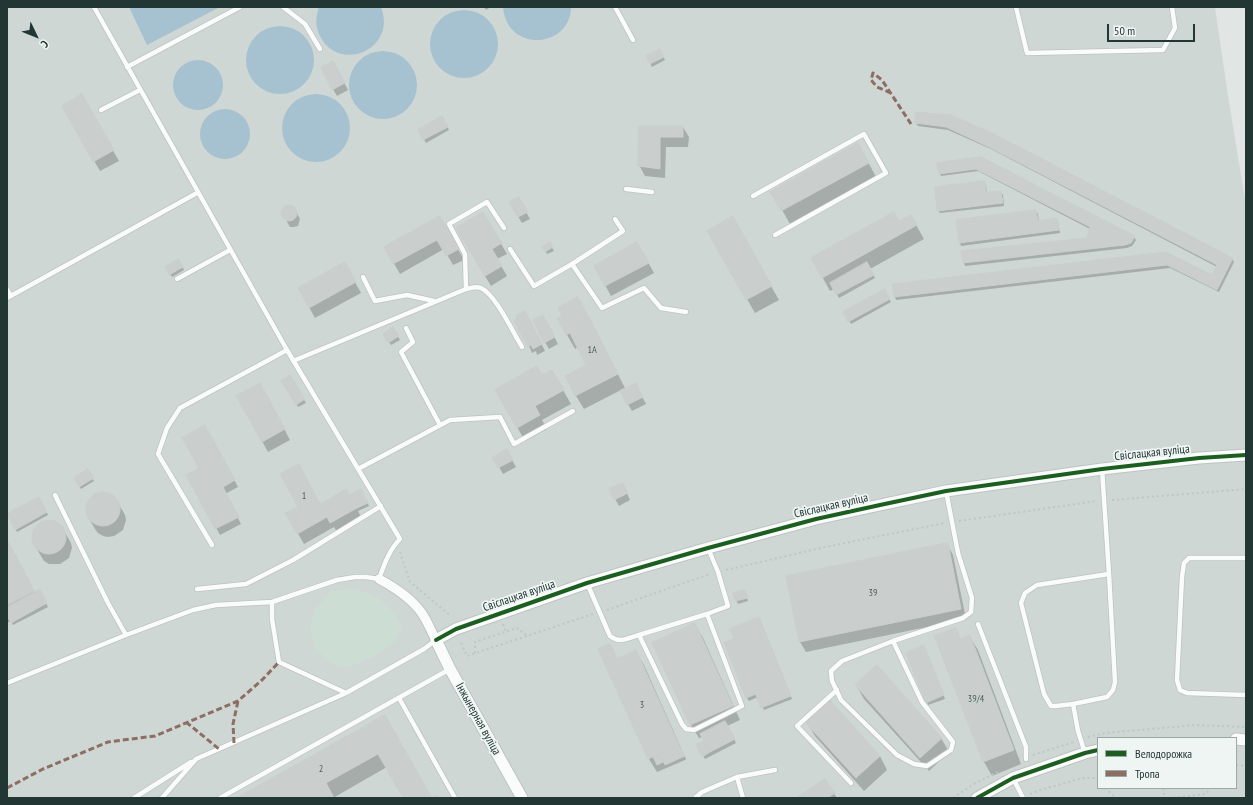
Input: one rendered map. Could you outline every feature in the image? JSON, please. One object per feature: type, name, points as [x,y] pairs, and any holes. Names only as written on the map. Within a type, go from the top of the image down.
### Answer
[{"type":"street","name":"Свіслацкая вуліца","points":[[436,640],[456,629],[587,583],[708,548],[816,520],[946,491],[1102,469],[1199,458],[1246,456]]},
{"type":"street","points":[[379,579],[402,593],[421,612],[436,640]]},
{"type":"street","name":"Інжынерная вуліца","points":[[436,640],[450,669],[522,798]]},
{"type":"street","points":[[977,798],[1013,778],[1097,750]]},
{"type":"lane","points":[[7,683],[126,635],[193,610],[216,605],[272,602],[337,580],[366,576],[379,579],[390,552],[400,539],[286,350],[94,7]]},
{"type":"lane","points":[[127,66],[240,7]]},
{"type":"lane","points":[[283,7],[305,24],[320,49]]},
{"type":"lane","points":[[615,7],[632,40]]},
{"type":"lane","points":[[1016,7],[1027,53],[1163,50],[1175,28],[1172,7]]},
{"type":"lane","points":[[101,110],[140,90]]},
{"type":"lane","points":[[753,196],[864,134],[886,173],[775,235]]},
{"type":"lane","points":[[626,189],[652,192]]},
{"type":"lane","points":[[7,289],[9,297],[197,193]]},
{"type":"lane","points":[[466,289],[465,254],[449,224],[487,202],[504,228]]},
{"type":"lane","points":[[510,249],[534,286],[572,264],[623,231],[615,219]]},
{"type":"lane","points":[[177,279],[230,250]]},
{"type":"lane","points":[[572,264],[602,308],[644,288],[661,308],[686,312]]},
{"type":"lane","points":[[363,277],[375,300],[407,295],[435,302]]},
{"type":"lane","points":[[293,361],[466,289],[475,287],[482,288],[499,306],[522,347]]},
{"type":"lane","points":[[406,328],[413,342],[401,352],[440,425]]},
{"type":"lane","points":[[212,545],[158,454],[167,428],[180,408],[286,350]]},
{"type":"lane","points":[[358,469],[450,420],[500,417],[514,444],[573,411]]},
{"type":"lane","points":[[1102,469],[1105,500],[1115,682],[1113,690],[1107,697],[1073,704],[1051,706],[1044,694],[1021,603],[1024,593],[1037,585],[1109,574]]},
{"type":"lane","points":[[893,641],[922,702],[953,742],[950,750],[927,766],[914,764],[897,755],[841,700],[832,680],[831,671],[842,662],[893,641],[963,618],[971,612],[972,598],[958,552],[946,491]]},
{"type":"lane","points":[[55,495],[108,603],[126,635]]},
{"type":"lane","points":[[197,589],[246,584],[293,560],[381,506]]},
{"type":"lane","points":[[587,583],[610,636],[615,640],[620,640],[639,635],[728,606],[718,572],[708,548]]},
{"type":"lane","points":[[1246,558],[1189,558],[1184,563],[1177,680],[1180,690],[1187,693],[1246,695]]},
{"type":"lane","points":[[272,602],[272,620],[279,662],[346,693]]},
{"type":"lane","points":[[639,635],[682,724],[686,729],[694,730],[742,706],[707,614]]},
{"type":"lane","points":[[978,624],[1026,747],[1026,759]]},
{"type":"lane","points":[[134,798],[196,759],[346,693],[424,649],[436,640]]},
{"type":"lane","points":[[220,798],[450,669]]},
{"type":"lane","points":[[837,690],[797,726],[851,783]]},
{"type":"lane","points":[[399,698],[455,798]]},
{"type":"lane","points":[[1073,704],[1078,731],[1085,753]]},
{"type":"lane","points":[[162,798],[196,759]]},
{"type":"lane","points":[[695,798],[702,792],[737,777],[775,770]]},
{"type":"lane","points":[[737,777],[744,798]]},
{"type":"lane","points":[[1013,778],[1023,798]]},
{"type":"path","points":[[461,643],[467,656],[718,572],[825,547],[952,522],[1105,500],[1246,489]]},
{"type":"path","points":[[394,545],[399,549],[410,582],[451,616]]},
{"type":"path","points":[[475,653],[475,642],[517,628],[527,636]]},
{"type":"path","points":[[1023,798],[1037,791],[1082,778],[1095,778]]},
{"type":"path","points":[[1106,789],[1116,798]]},
{"type":"path","points":[[1168,798],[1206,794],[1209,789]]},
{"type":"shaded area","points":[[7,7],[1215,7],[1246,206],[1246,798],[7,798]]},
{"type":"green space","points":[[356,589],[379,598],[395,614],[402,627],[394,642],[376,655],[347,668],[333,665],[316,649],[310,629],[315,610],[331,591]]},
{"type":"water","points":[[129,7],[220,7],[147,45]]},
{"type":"water","points":[[319,7],[381,7],[384,22],[381,35],[374,45],[363,52],[351,55],[339,53],[328,46],[319,34],[316,20]]},
{"type":"water","points":[[503,7],[571,7],[568,21],[561,31],[551,37],[538,40],[526,38],[515,33],[507,22]]},
{"type":"water","points":[[464,10],[477,13],[488,20],[495,31],[498,44],[495,57],[488,68],[477,75],[464,78],[451,75],[440,68],[433,57],[430,44],[433,31],[440,20],[451,13]]},
{"type":"water","points":[[280,26],[293,29],[304,36],[311,47],[314,60],[311,73],[304,84],[293,91],[280,94],[267,91],[256,84],[249,73],[246,60],[249,47],[256,36],[267,29]]},
{"type":"water","points":[[383,51],[396,54],[407,61],[414,72],[417,85],[414,98],[407,109],[396,116],[383,119],[370,116],[359,109],[352,98],[349,85],[352,72],[359,61],[370,54]]},
{"type":"water","points":[[203,60],[208,61],[216,67],[222,75],[222,95],[216,103],[208,109],[193,110],[188,109],[180,103],[174,95],[173,80],[174,75],[180,67],[188,61]]},
{"type":"water","points":[[316,94],[329,97],[340,104],[347,115],[350,128],[347,141],[340,152],[329,159],[316,162],[303,159],[292,152],[285,141],[282,128],[285,115],[292,104],[303,97]]},
{"type":"water","points":[[225,109],[239,113],[246,120],[250,134],[246,148],[239,155],[225,159],[211,155],[204,148],[200,134],[204,120],[211,113]]},
{"type":"building","points":[[660,49],[664,57],[650,64],[646,56]]},
{"type":"building","points":[[333,61],[345,83],[332,90],[321,68]]},
{"type":"building","points":[[82,94],[114,150],[93,162],[62,106]]},
{"type":"building","points":[[916,112],[951,115],[994,134],[1233,258],[1217,290],[1167,265],[894,297],[892,284],[1166,252],[1212,275],[1217,265],[989,147],[946,127],[915,123]]},
{"type":"building","points":[[442,116],[448,127],[423,140],[418,130]]},
{"type":"building","points":[[639,126],[683,126],[683,137],[660,137],[660,169],[638,166]]},
{"type":"building","points":[[858,143],[869,163],[781,211],[770,192]]},
{"type":"building","points":[[981,157],[1135,236],[1131,243],[1125,245],[963,263],[961,251],[1087,238],[1090,227],[976,169],[939,174],[937,163]]},
{"type":"building","points":[[985,181],[986,192],[1001,191],[1003,203],[937,211],[935,187]]},
{"type":"building","points":[[519,197],[528,212],[518,217],[509,202]]},
{"type":"building","points":[[289,205],[295,207],[297,213],[295,219],[289,221],[283,219],[281,213],[283,207]]},
{"type":"building","points":[[1036,210],[1038,221],[1057,218],[1059,230],[959,243],[956,220]]},
{"type":"building","points":[[483,212],[502,243],[492,249],[502,266],[485,276],[456,228]]},
{"type":"building","points":[[894,212],[899,221],[911,215],[917,225],[822,278],[811,258]]},
{"type":"building","points":[[440,216],[459,249],[446,256],[437,240],[393,264],[384,247]]},
{"type":"building","points":[[733,216],[772,286],[746,300],[707,231]]},
{"type":"building","points":[[550,242],[553,247],[545,252],[542,247]]},
{"type":"building","points":[[637,242],[649,263],[605,286],[594,266]]},
{"type":"building","points":[[179,259],[183,267],[169,275],[165,267]]},
{"type":"building","points":[[345,262],[356,282],[309,308],[298,288]]},
{"type":"building","points":[[867,262],[874,275],[836,295],[830,283]]},
{"type":"building","points":[[885,289],[890,299],[848,322],[843,312]]},
{"type":"building","points":[[578,297],[618,374],[575,396],[565,376],[586,365],[570,333],[566,335],[557,318],[562,316],[558,308]]},
{"type":"building","points":[[525,311],[542,344],[533,349],[531,345],[528,347],[514,321],[517,319],[516,316]]},
{"type":"building","points":[[543,315],[555,337],[544,343],[533,320]]},
{"type":"building","points":[[393,327],[399,336],[388,343],[383,334]]},
{"type":"building","points":[[537,366],[542,375],[552,370],[564,390],[535,406],[540,415],[517,428],[495,390]]},
{"type":"building","points":[[290,375],[305,399],[296,405],[281,381]]},
{"type":"building","points":[[260,383],[285,429],[262,442],[236,396]]},
{"type":"building","points":[[636,383],[643,397],[627,405],[620,391]]},
{"type":"building","points":[[205,425],[235,480],[223,487],[239,517],[215,529],[186,475],[199,468],[182,438]]},
{"type":"building","points":[[507,449],[513,460],[498,468],[492,458]]},
{"type":"building","points":[[299,464],[320,504],[346,489],[357,508],[330,523],[327,517],[297,534],[285,513],[298,507],[280,474]]},
{"type":"building","points":[[88,469],[94,478],[79,487],[74,478]]},
{"type":"building","points":[[623,483],[628,493],[614,500],[609,489]]},
{"type":"building","points":[[361,489],[368,503],[357,508],[350,495]]},
{"type":"building","points":[[106,492],[113,494],[118,499],[120,509],[118,519],[113,524],[100,526],[93,524],[88,519],[86,506],[88,499],[93,494]]},
{"type":"building","points":[[39,497],[47,512],[15,530],[7,514]]},
{"type":"building","points":[[52,520],[59,522],[64,527],[66,537],[64,547],[59,552],[46,554],[39,552],[34,547],[32,534],[34,527],[39,522]]},
{"type":"building","points":[[8,541],[34,591],[7,605],[7,542]]},
{"type":"building","points":[[948,543],[961,609],[799,642],[786,576]]},
{"type":"building","points":[[40,589],[47,603],[11,623],[7,616],[7,607]]},
{"type":"building","points":[[745,590],[748,598],[735,601],[733,593]]},
{"type":"building","points":[[759,617],[791,696],[761,708],[730,629]]},
{"type":"building","points":[[695,623],[733,706],[690,725],[652,643]]},
{"type":"building","points":[[956,628],[960,639],[939,648],[934,636]]},
{"type":"building","points":[[970,635],[1014,750],[983,762],[939,648]]},
{"type":"building","points":[[734,639],[756,694],[746,698],[724,643]]},
{"type":"building","points":[[610,644],[617,659],[605,665],[598,649]]},
{"type":"building","points":[[924,645],[944,695],[926,703],[906,653]]},
{"type":"building","points":[[636,650],[679,745],[648,759],[605,665]]},
{"type":"building","points":[[877,665],[942,738],[920,758],[855,685]]},
{"type":"building","points":[[830,700],[880,756],[856,778],[805,722]]},
{"type":"building","points":[[385,715],[432,798],[403,798],[378,754],[326,783],[334,798],[237,798]]},
{"type":"building","points":[[725,721],[735,739],[710,752],[700,734]]},
{"type":"building","points":[[704,741],[710,752],[702,757],[696,745]]},
{"type":"building","points":[[679,745],[685,756],[665,765],[660,754]]},
{"type":"building","points":[[660,754],[663,762],[657,765],[653,757]]},
{"type":"building","points":[[825,779],[835,793],[827,798],[796,798]]},
{"type":"building","points":[[437,795],[439,798],[432,798]]},
{"type":"marked path","points":[[891,93],[877,87],[871,80],[873,73],[882,80],[911,124]]},
{"type":"marked path","points":[[7,788],[43,769],[108,742],[155,736],[238,701],[262,680],[279,662]]},
{"type":"marked path","points":[[234,743],[233,724],[238,701]]},
{"type":"marked path","points":[[186,722],[219,749]]},
{"type":"cycle path","points":[[436,640],[456,629],[587,583],[816,519],[946,491],[1102,469],[1199,458],[1246,455]]},
{"type":"cycle path","points":[[977,798],[1013,778],[1097,750]]}]
